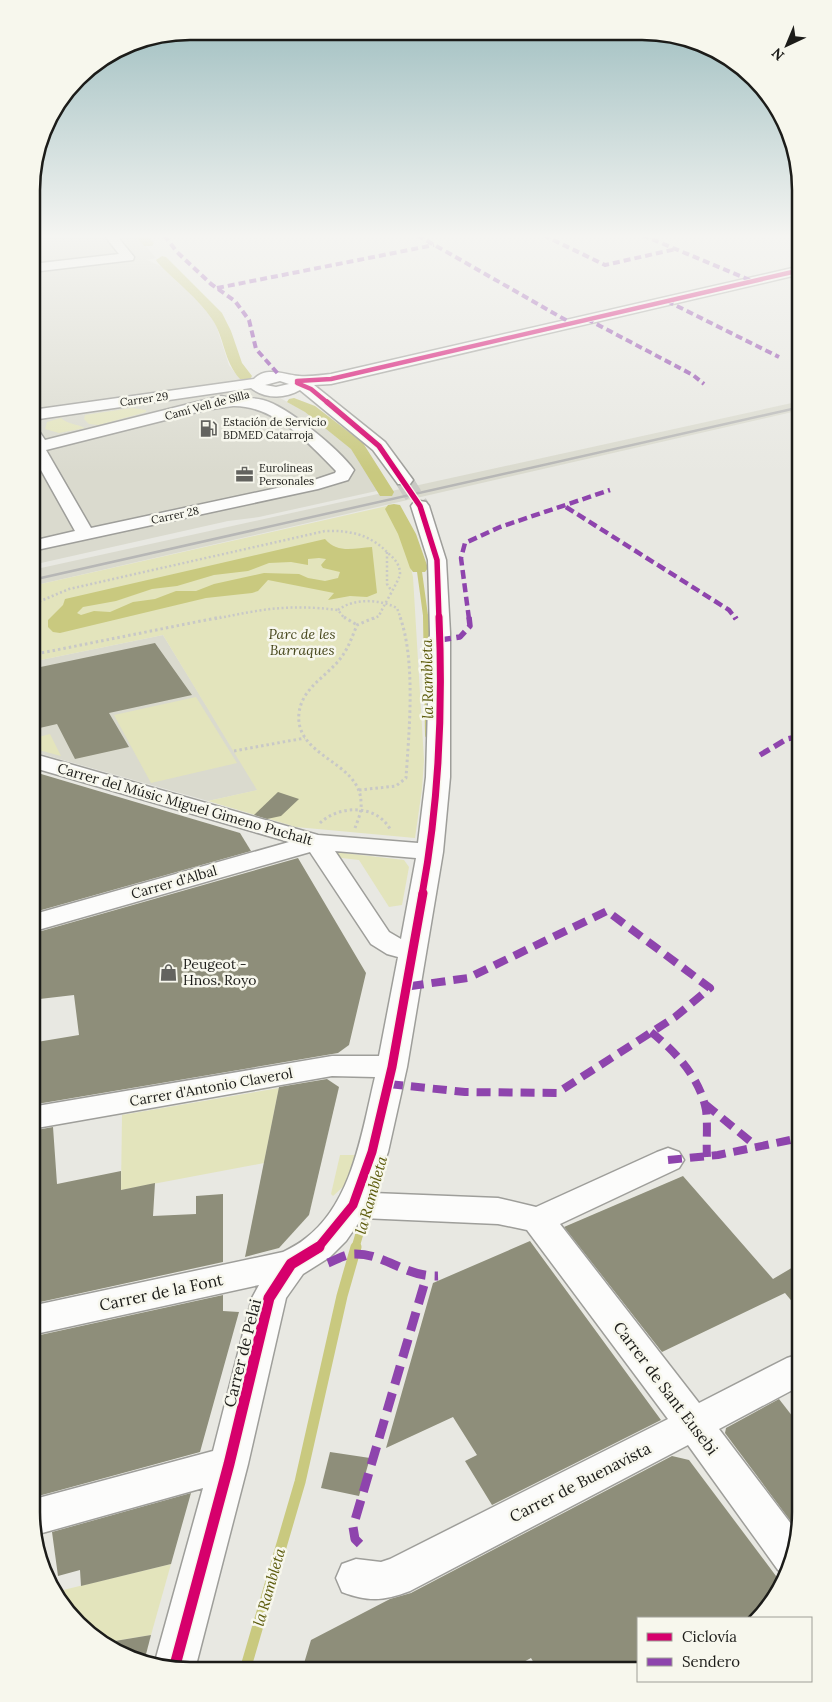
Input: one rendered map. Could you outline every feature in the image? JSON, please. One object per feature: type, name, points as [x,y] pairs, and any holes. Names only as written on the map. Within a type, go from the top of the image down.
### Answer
[{"type":"street","points":[[297,382],[331,379],[609,314]]},
{"type":"street","points":[[279,413],[270,400],[270,389],[262,379],[286,377],[310,389],[379,446],[404,480]]},
{"type":"street","points":[[270,389],[294,388],[297,382]]},
{"type":"street","points":[[270,389],[306,392],[321,397]]},
{"type":"street","name":"Carrer 29","points":[[40,414],[128,401],[270,389]]},
{"type":"street","name":"Camí Vell de Silla","points":[[40,441],[150,420],[270,389]]},
{"type":"street","name":"Camí Vell de Silla","points":[[128,401],[150,402],[160,410],[150,420]]},
{"type":"street","points":[[206,405],[244,402],[262,404],[279,413]]},
{"type":"street","name":"Carrer 28","points":[[40,544],[318,484],[342,476],[345,470],[279,413]]},
{"type":"street","points":[[40,454],[86,534]]},
{"type":"street","name":"Carrer de Pelai","points":[[176,1661],[269,1298],[276,1284],[291,1264],[318,1248],[334,1232],[353,1205],[367,1168],[392,1067],[404,986],[430,852],[438,777],[440,633],[437,560],[420,506]]},
{"type":"street","name":"Carrer del Músic Miguel Gimeno Puchalt","points":[[40,762],[316,834],[430,852]]},
{"type":"street","points":[[316,834],[380,938],[397,948],[411,950]]},
{"type":"street","name":"Carrer d'Albal","points":[[40,921],[316,834]]},
{"type":"street","name":"Carrer d'Antonio Claverol","points":[[40,1116],[332,1066],[392,1067]]},
{"type":"street","points":[[353,1205],[498,1211],[538,1220],[668,1160]]},
{"type":"street","points":[[367,1168],[381,1192],[401,1207]]},
{"type":"street","name":"Carrer de Sant Eusebi","points":[[538,1220],[694,1423],[787,1550]]},
{"type":"street","name":"Carrer de la Font","points":[[40,1319],[291,1264]]},
{"type":"street","name":"Carrer de Buenavista","points":[[356,1578],[381,1581],[396,1577],[792,1373]]},
{"type":"street","points":[[40,1516],[228,1464]]},
{"type":"path","points":[[40,602],[69,589],[325,531],[337,530],[368,536],[381,543],[387,552],[397,560],[400,576],[390,590],[379,616],[357,625],[346,621],[338,610]]},
{"type":"path","points":[[387,552],[387,584],[390,590]]},
{"type":"path","points":[[40,654],[273,607],[306,606],[338,610],[341,607],[355,603],[386,602],[397,608],[404,629],[407,684],[406,778],[396,786],[359,790]]},
{"type":"path","points":[[354,832],[362,798],[358,784],[305,738],[298,724],[303,698],[309,686],[335,664],[346,651],[357,625]]},
{"type":"path","points":[[234,751],[305,738]]},
{"type":"path","points":[[316,834],[336,812],[360,811],[384,820],[390,829],[389,836]]},
{"type":"shaded area","points":[[40,314],[211,314],[229,365],[236,374],[304,411],[345,441],[363,466],[371,471],[381,490],[259,517],[228,521],[40,563]]},
{"type":"shaded area","points":[[792,403],[792,412],[40,584],[40,568]]},
{"type":"shaded area","points":[[325,539],[335,547],[353,549],[372,547],[377,593],[367,597],[350,596],[328,600],[334,593],[268,580],[258,591],[252,593],[206,598],[60,633],[53,632],[48,627],[48,620],[63,605],[65,599]],"holes":[[[308,559],[326,559],[321,565],[323,568],[340,572],[338,578],[325,581],[308,578],[299,574],[264,573],[214,584],[196,591],[176,591],[155,599],[133,602],[110,612],[94,611],[81,615],[77,613],[83,607],[116,601],[152,589],[177,586],[214,575],[248,571],[269,563],[291,562],[308,565]]]},
{"type":"shaded area","points":[[163,635],[258,790],[208,801],[40,754],[40,660]]},
{"type":"green space","points":[[132,408],[146,410],[146,412],[99,425],[89,424],[84,419],[85,415]]},
{"type":"green space","points":[[61,418],[66,422],[85,428],[59,433],[45,429],[47,422]]},
{"type":"green space","name":"Parc de les Barraques","points":[[387,506],[406,547],[413,577],[424,760],[415,838],[296,827],[208,801],[257,790],[163,635],[40,660],[40,584]]},
{"type":"green space","points":[[196,697],[237,763],[151,783],[114,715]]},
{"type":"green space","points":[[50,734],[61,756],[40,750],[40,737]]},
{"type":"green space","points":[[335,852],[404,860],[409,867],[402,905],[389,907],[359,860],[333,857]]},
{"type":"green space","points":[[279,1088],[264,1163],[121,1190],[122,1115]]},
{"type":"green space","points":[[340,1155],[357,1155],[347,1183],[333,1196],[331,1194]]},
{"type":"green space","points":[[171,1564],[151,1635],[114,1641],[84,1618],[62,1590]]},
{"type":"building","points":[[155,643],[192,695],[109,713],[129,747],[75,759],[57,724],[40,728],[40,667]]},
{"type":"building","points":[[40,774],[240,833],[251,851],[40,910]]},
{"type":"building","points":[[278,792],[299,799],[281,816],[267,819],[254,815]]},
{"type":"building","points":[[298,858],[366,973],[349,1045],[338,1053],[40,1103],[40,1042],[79,1035],[74,995],[40,999],[40,931]]},
{"type":"building","points":[[327,1079],[339,1087],[309,1215],[279,1248],[245,1257],[279,1087]]},
{"type":"building","points":[[53,1127],[57,1184],[121,1171],[121,1190],[155,1183],[153,1216],[196,1214],[196,1196],[223,1194],[223,1262],[40,1302],[40,1129]]},
{"type":"building","points":[[683,1176],[773,1279],[792,1268],[792,1301],[785,1293],[662,1352],[564,1227]]},
{"type":"building","points":[[530,1241],[661,1420],[492,1505],[465,1461],[477,1455],[453,1417],[386,1448],[433,1283]]},
{"type":"building","points":[[223,1295],[223,1311],[239,1312],[200,1452],[40,1496],[40,1335]]},
{"type":"building","points":[[779,1399],[792,1416],[792,1523],[725,1433],[726,1428]]},
{"type":"building","points":[[330,1452],[370,1458],[359,1496],[321,1488]]},
{"type":"building","points":[[672,1456],[689,1460],[777,1577],[761,1603],[749,1617],[637,1617],[637,1662],[533,1662],[531,1658],[524,1662],[304,1662],[311,1640],[390,1599],[411,1593]]},
{"type":"building","points":[[191,1493],[171,1564],[81,1586],[80,1570],[58,1576],[52,1532]]},
{"type":"building","points":[[151,1635],[146,1655],[114,1641]]},
{"type":"waterway","name":"la Rambleta","points":[[215,314],[221,323],[235,363],[245,376]]},
{"type":"waterway","name":"la Rambleta","points":[[294,402],[310,409],[357,446],[386,492]]},
{"type":"waterway","name":"la Rambleta","points":[[394,509],[407,534],[419,568]]},
{"type":"waterway","name":"la Rambleta","points":[[419,568],[426,619]]},
{"type":"waterway","name":"la Rambleta","points":[[426,617],[428,735]]},
{"type":"waterway","name":"la Rambleta","points":[[355,1249],[366,1211]]},
{"type":"waterway","name":"la Rambleta","points":[[247,1662],[300,1482],[342,1296],[356,1247]]},
{"type":"tunnel","points":[[404,480],[420,506]]},
{"type":"railway","points":[[40,578],[792,409]]},
{"type":"marked path","points":[[245,314],[249,320],[256,349],[280,376]]},
{"type":"marked path","points":[[556,314],[571,323]]},
{"type":"marked path","points":[[694,314],[779,357]]},
{"type":"marked path","points":[[587,319],[693,375],[704,384]]},
{"type":"marked path","points":[[440,640],[460,637],[470,626],[461,558],[465,543],[500,527],[610,490]]},
{"type":"marked path","points":[[566,507],[729,610],[736,619]]},
{"type":"marked path","points":[[760,755],[792,738]]},
{"type":"marked path","points":[[389,1084],[465,1092],[557,1093],[675,1017],[710,988],[607,911],[468,978],[404,987]]},
{"type":"marked path","points":[[651,1032],[683,1063],[700,1092],[706,1116],[707,1157]]},
{"type":"marked path","points":[[705,1104],[756,1146]]},
{"type":"marked path","points":[[668,1160],[701,1158],[792,1140]]},
{"type":"marked path","points":[[328,1263],[344,1256],[354,1254],[366,1255],[415,1275],[438,1276]]},
{"type":"marked path","points":[[360,1544],[355,1539],[353,1527],[426,1278]]},
{"type":"cycle path","points":[[297,381],[331,379],[609,314]]},
{"type":"cycle path","points":[[176,1661],[229,1464],[269,1298],[276,1284],[291,1264],[318,1248],[345,1217],[353,1205],[372,1152],[392,1067],[430,852],[438,777],[440,633],[437,560],[420,506],[379,446],[311,389],[297,383]]},
{"type":"place","name":"Estación de Servicio BDMED Catarroja","points":[[209,428]]},
{"type":"place","name":"Eurolineas Personales","points":[[245,474]]},
{"type":"place","name":"Peugeot - Hnos. Royo","points":[[169,972]]}]
